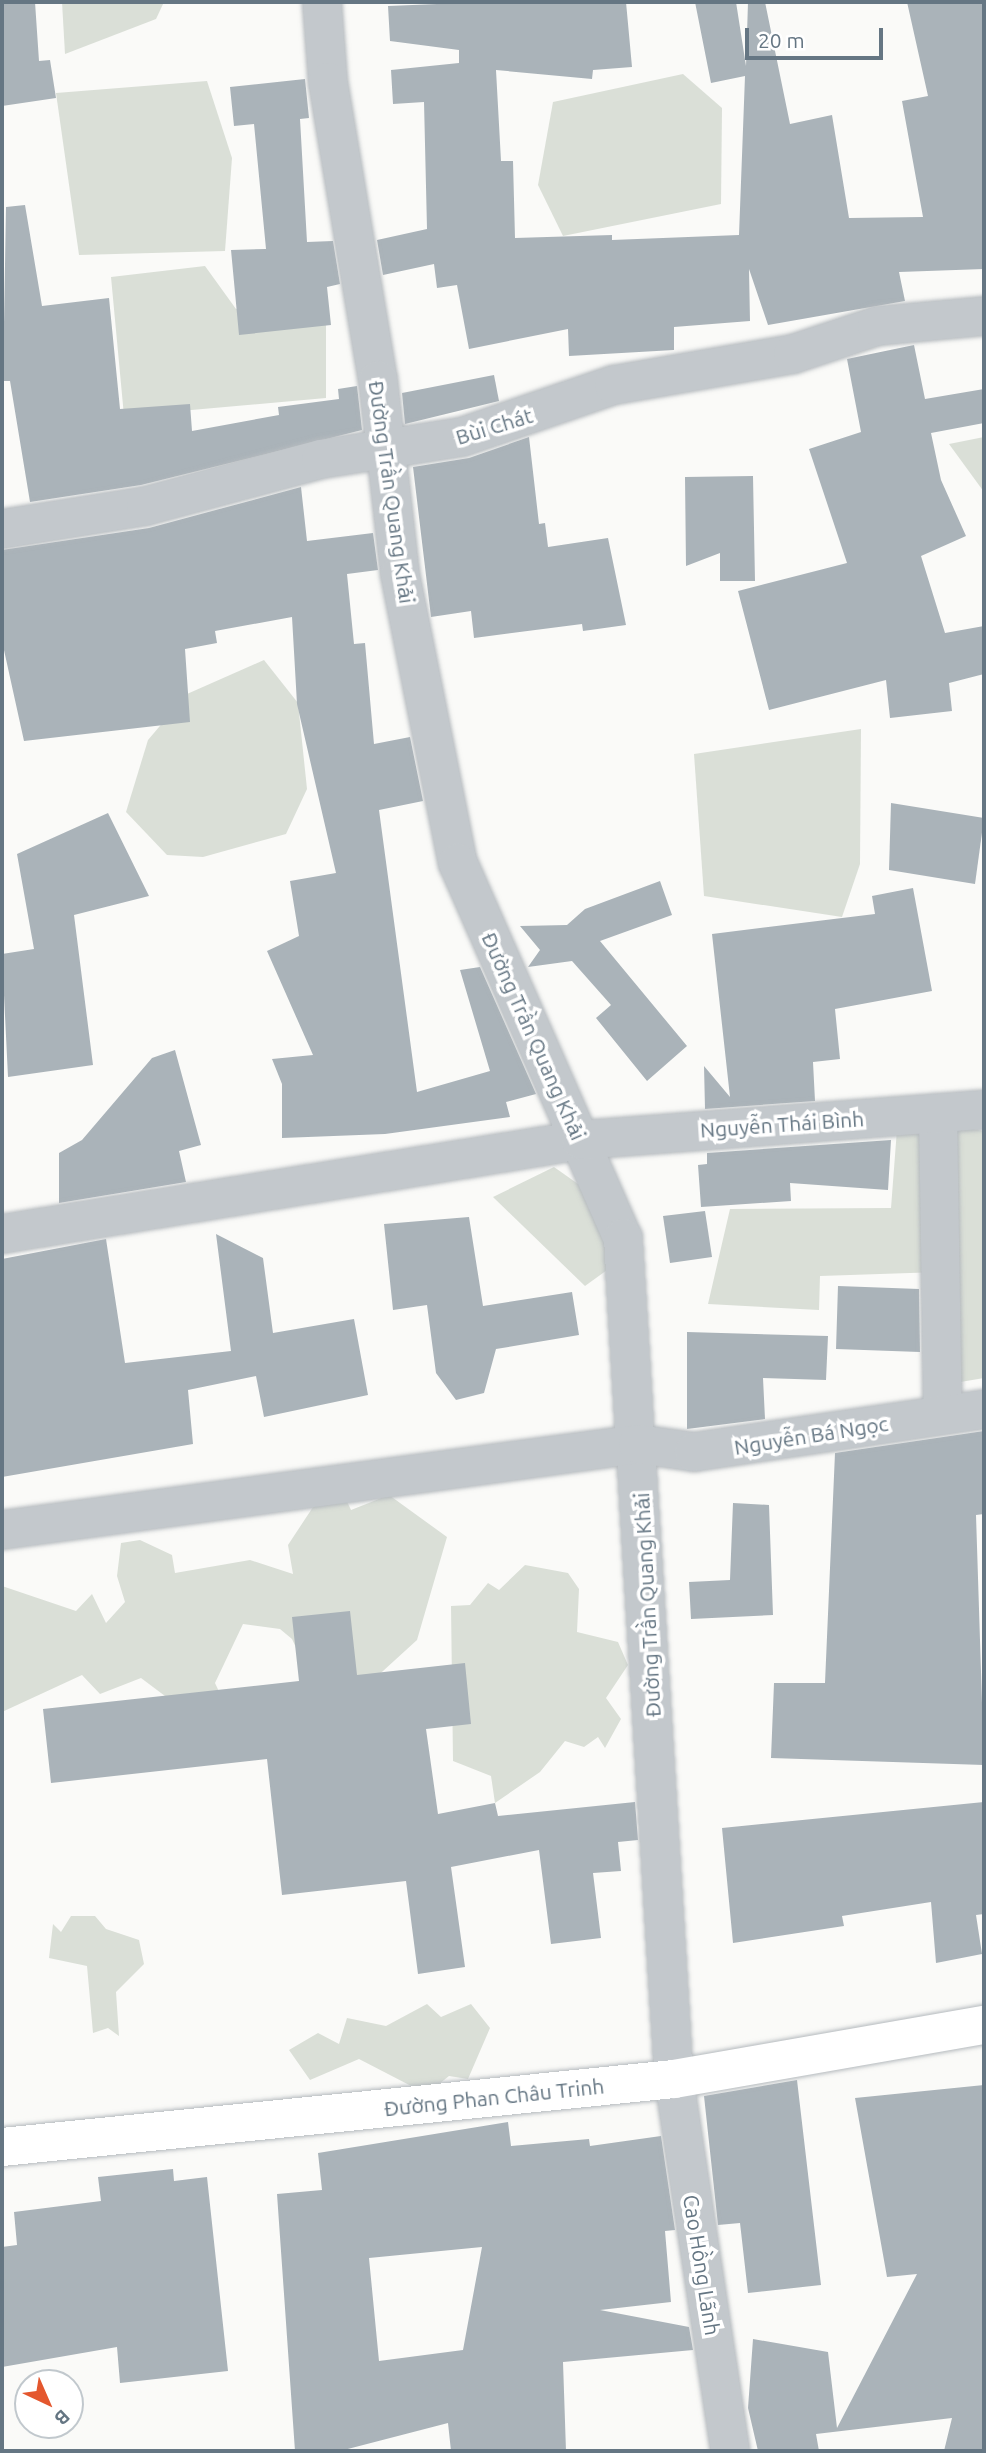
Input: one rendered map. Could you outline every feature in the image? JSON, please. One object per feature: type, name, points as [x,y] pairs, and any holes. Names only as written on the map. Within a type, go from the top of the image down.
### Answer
[{"type":"main road","name":"Đường Phan Châu Trinh","points":[[2,2147],[674,2079],[984,2025]]},
{"type":"street","name":"Đường Trần Quang Khải","points":[[322,2],[330,94],[387,452],[400,574],[458,863],[623,1238],[638,1444],[674,2079]]},
{"type":"street","name":"Bùi Chát","points":[[2,529],[146,506],[321,459],[387,452],[462,438],[614,385],[793,354],[877,326],[984,316]]},
{"type":"street","name":"Nguyễn Thái Bình","points":[[2,1234],[580,1140],[984,1110]]},
{"type":"street","points":[[938,1113],[943,1415]]},
{"type":"street","name":"Nguyễn Bá Ngọc","points":[[2,1530],[638,1444],[694,1452],[984,1409]]},
{"type":"street","name":"Cao Hồng Lãnh","points":[[674,2079],[730,2451]]},
{"type":"shaded area","points":[[62,2],[164,2],[156,19],[65,54]]},
{"type":"shaded area","points":[[683,74],[722,108],[721,204],[563,236],[538,185],[553,102]]},
{"type":"shaded area","points":[[207,81],[232,158],[225,251],[79,255],[56,93]]},
{"type":"shaded area","points":[[205,266],[236,309],[326,283],[326,398],[124,416],[111,277]]},
{"type":"shaded area","points":[[984,437],[984,492],[949,444]]},
{"type":"shaded area","points":[[264,660],[298,703],[307,789],[286,834],[203,857],[167,855],[126,812],[148,740],[187,694]]},
{"type":"shaded area","points":[[861,729],[860,864],[842,917],[704,896],[694,754]]},
{"type":"shaded area","points":[[898,1116],[984,1131],[984,1378],[931,1387],[940,1272],[820,1276],[819,1310],[708,1304],[730,1209],[891,1208]]},
{"type":"shaded area","points":[[554,1167],[588,1191],[614,1265],[585,1286],[493,1197]]},
{"type":"shaded area","points":[[343,1493],[351,1510],[389,1495],[447,1537],[417,1640],[349,1702],[326,1713],[292,1639],[280,1629],[243,1624],[215,1683],[230,1715],[173,1702],[141,1678],[100,1694],[82,1675],[2,1712],[2,1586],[76,1611],[92,1594],[106,1623],[125,1602],[117,1576],[121,1543],[140,1540],[172,1555],[175,1573],[250,1560],[293,1574],[288,1545],[315,1504]]},
{"type":"shaded area","points":[[525,1565],[568,1573],[579,1589],[577,1632],[618,1642],[628,1665],[606,1698],[621,1719],[605,1748],[598,1737],[584,1747],[565,1741],[540,1772],[495,1803],[491,1776],[453,1761],[451,1606],[470,1605],[488,1583],[499,1590]]},
{"type":"shaded area","points":[[71,1916],[95,1916],[106,1929],[139,1940],[144,1964],[116,1992],[119,2036],[108,2028],[93,2033],[87,1966],[49,1958],[53,1924],[61,1932]]},
{"type":"shaded area","points":[[427,2004],[441,2017],[471,2004],[490,2028],[468,2079],[449,2076],[434,2088],[417,2089],[359,2059],[310,2080],[289,2050],[318,2033],[339,2044],[347,2018],[386,2026]]},
{"type":"building","points":[[2,2],[35,2],[39,61],[50,60],[56,98],[2,106]]},
{"type":"building","points":[[486,2],[626,2],[632,67],[593,70],[592,79],[496,70],[501,161],[513,161],[515,238],[612,235],[612,240],[739,235],[745,76],[711,83],[695,2],[736,2],[746,66],[748,2],[765,2],[790,124],[832,115],[849,218],[923,217],[902,101],[928,96],[907,2],[984,2],[984,269],[899,272],[905,301],[768,325],[749,269],[750,321],[674,327],[674,350],[569,356],[568,329],[469,349],[457,285],[437,288],[434,264],[383,275],[377,240],[427,229],[424,102],[393,104],[391,70],[459,63],[459,50],[390,41],[388,6]]},
{"type":"building","points":[[305,79],[309,118],[300,119],[307,242],[333,241],[340,284],[327,287],[331,325],[239,335],[231,250],[266,249],[254,124],[234,126],[230,87]]},
{"type":"building","points":[[25,205],[42,306],[109,298],[120,409],[190,404],[192,431],[279,415],[278,407],[339,399],[338,389],[357,386],[362,430],[141,485],[30,502],[10,381],[3,381],[6,207]]},
{"type":"building","points":[[914,345],[925,399],[984,389],[984,423],[931,433],[941,480],[966,536],[921,556],[945,633],[984,626],[984,674],[949,683],[952,711],[890,718],[886,680],[769,710],[738,591],[847,563],[809,449],[861,432],[847,359]]},
{"type":"building","points":[[494,375],[499,401],[405,424],[402,393]]},
{"type":"building","points":[[529,437],[539,524],[545,523],[548,547],[608,538],[626,625],[583,631],[582,624],[474,638],[471,611],[431,617],[413,467],[469,458]]},
{"type":"building","points":[[753,476],[755,581],[720,581],[720,553],[686,566],[685,477]]},
{"type":"building","points":[[301,487],[307,541],[373,533],[378,570],[347,574],[354,644],[365,643],[374,744],[410,737],[423,801],[379,810],[417,1092],[490,1071],[460,970],[480,967],[536,1094],[506,1102],[510,1117],[385,1134],[282,1138],[282,1084],[272,1059],[313,1055],[267,951],[299,936],[290,881],[336,873],[297,704],[292,617],[215,631],[217,643],[185,649],[190,722],[24,741],[2,641],[2,550],[149,528]]},
{"type":"building","points":[[891,803],[984,818],[975,884],[889,870]]},
{"type":"building","points":[[108,813],[149,896],[74,915],[93,1065],[8,1077],[2,954],[34,949],[17,854]]},
{"type":"building","points":[[660,881],[672,915],[600,941],[687,1046],[647,1081],[596,1018],[611,1005],[572,961],[528,967],[540,950],[520,926],[567,925],[585,909]]},
{"type":"building","points":[[913,888],[932,991],[835,1009],[840,1059],[813,1062],[815,1101],[705,1109],[704,1066],[730,1097],[712,934],[875,914],[872,896]]},
{"type":"building","points":[[175,1050],[201,1145],[179,1151],[186,1182],[59,1203],[59,1153],[82,1140],[152,1058]]},
{"type":"building","points":[[891,1140],[888,1190],[790,1183],[791,1201],[701,1207],[698,1165],[707,1164],[707,1153]]},
{"type":"building","points":[[705,1211],[712,1257],[670,1263],[663,1216]]},
{"type":"building","points":[[469,1217],[483,1306],[572,1292],[579,1335],[496,1349],[484,1393],[456,1400],[436,1373],[427,1305],[393,1310],[384,1224]]},
{"type":"building","points":[[216,1234],[263,1258],[273,1333],[354,1319],[368,1395],[264,1417],[256,1376],[188,1390],[193,1444],[2,1477],[2,1259],[106,1239],[125,1363],[231,1351]]},
{"type":"building","points":[[838,1286],[919,1289],[920,1352],[836,1349]]},
{"type":"building","points":[[687,1332],[828,1336],[826,1380],[763,1378],[765,1419],[687,1429]]},
{"type":"building","points":[[984,1431],[984,1514],[976,1515],[984,1765],[771,1758],[774,1683],[825,1683],[835,1453]]},
{"type":"building","points":[[733,1503],[769,1505],[773,1615],[691,1619],[689,1582],[730,1580]]},
{"type":"building","points":[[350,1611],[357,1675],[465,1663],[471,1724],[426,1729],[438,1814],[495,1803],[498,1816],[635,1802],[638,1840],[618,1842],[621,1871],[593,1873],[601,1938],[551,1944],[539,1850],[451,1867],[465,1967],[418,1974],[406,1881],[282,1895],[267,1759],[51,1783],[43,1709],[299,1681],[292,1617]]},
{"type":"building","points":[[984,1802],[984,1914],[976,1915],[982,1954],[936,1963],[931,1902],[842,1916],[844,1926],[733,1943],[722,1828]]},
{"type":"building","points":[[797,2080],[821,2285],[748,2293],[740,2223],[718,2225],[704,2096]]},
{"type":"building","points":[[984,2085],[984,2451],[944,2451],[952,2418],[816,2434],[819,2451],[758,2451],[748,2408],[753,2339],[828,2352],[837,2428],[917,2274],[887,2277],[855,2098]]},
{"type":"building","points":[[508,2122],[511,2146],[589,2139],[590,2146],[661,2136],[675,2230],[665,2231],[671,2302],[600,2310],[689,2327],[693,2350],[563,2362],[566,2451],[451,2451],[448,2423],[340,2451],[295,2451],[277,2194],[322,2190],[318,2153]],"holes":[[[482,2247],[463,2350],[379,2361],[369,2258]]]},
{"type":"building","points":[[173,2169],[174,2181],[207,2177],[228,2371],[120,2383],[117,2347],[2,2367],[2,2247],[17,2245],[14,2212],[101,2201],[98,2177]]}]
